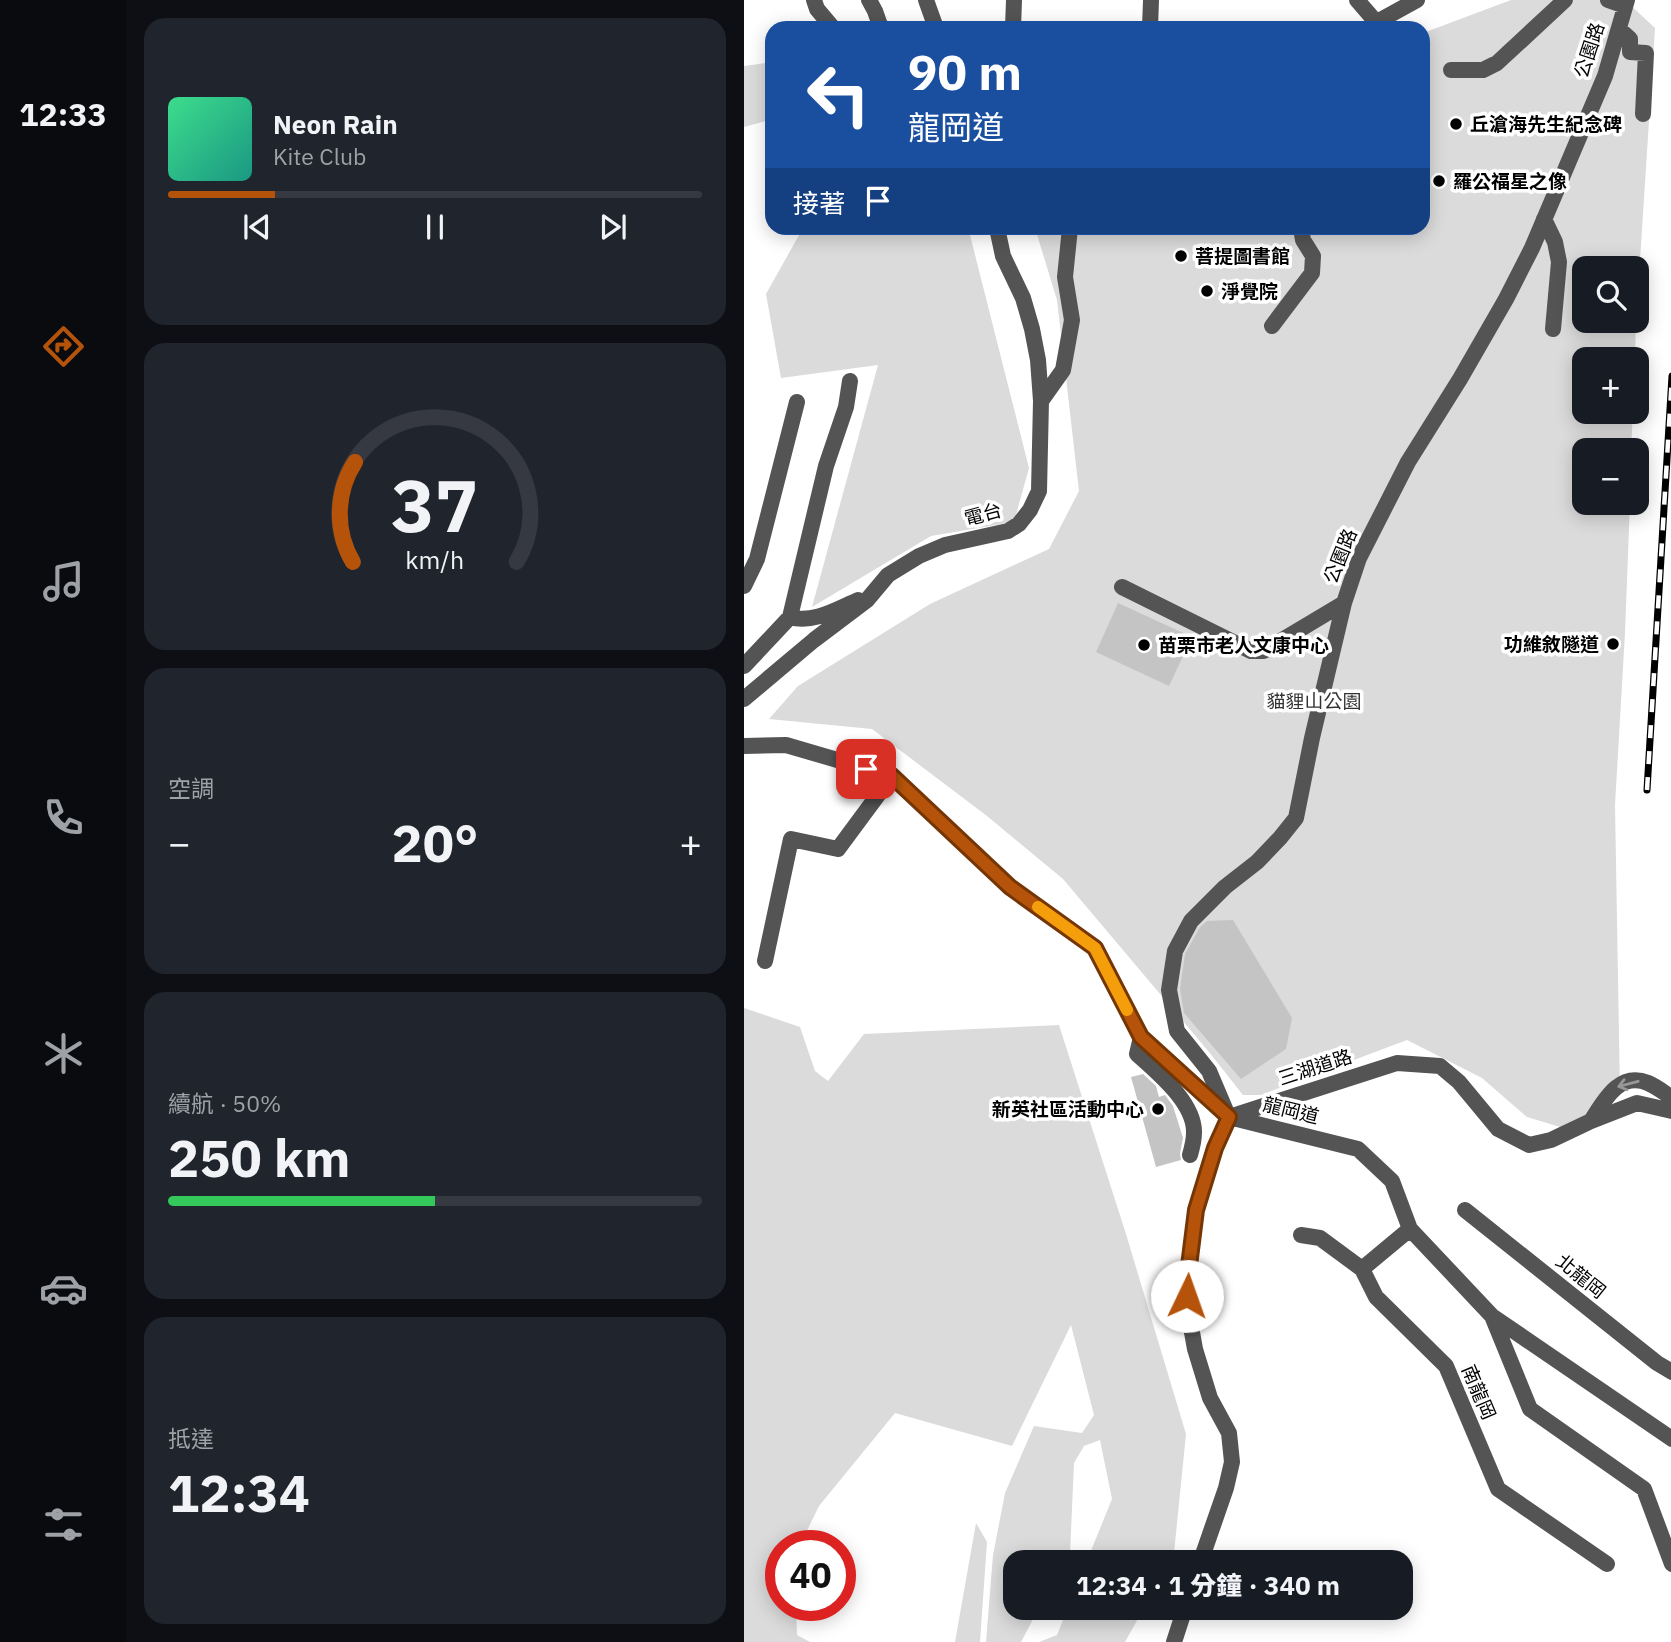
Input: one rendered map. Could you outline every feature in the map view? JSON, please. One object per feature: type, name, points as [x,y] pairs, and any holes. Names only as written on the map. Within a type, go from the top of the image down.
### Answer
[{"type":"street","points":[[814,0],[817,9],[827,21]]},
{"type":"street","points":[[869,0],[879,21]]},
{"type":"street","points":[[926,0],[934,21]]},
{"type":"street","points":[[936,0],[939,8],[936,21]]},
{"type":"street","points":[[1013,21],[1014,0]]},
{"type":"street","points":[[1151,0],[1151,21]]},
{"type":"street","points":[[1356,0],[1369,21]]},
{"type":"street","points":[[1378,21],[1417,0]]},
{"type":"street","points":[[1451,70],[1483,70],[1497,63],[1565,0]]},
{"type":"street","points":[[1608,0],[1626,3]]},
{"type":"street","name":"公園路","points":[[1229,1117],[1209,1071],[1177,1031],[1169,990],[1175,951],[1191,921],[1225,887],[1257,862],[1296,818],[1344,603],[1359,558],[1408,462],[1460,379],[1532,248],[1605,76],[1626,3]]},
{"type":"street","points":[[1619,29],[1630,40],[1630,52],[1646,53],[1643,114]]},
{"type":"street","points":[[1544,219],[1555,242],[1559,262],[1553,329]]},
{"type":"street","name":"電台","points":[[744,699],[804,648],[867,600],[888,575],[919,556],[945,545],[1008,530],[1019,524],[1030,510],[1039,491],[1041,401],[1038,360],[1023,298],[1003,256],[998,235]]},
{"type":"street","points":[[1041,401],[1063,370],[1072,320],[1065,277],[1070,235]]},
{"type":"street","points":[[1272,326],[1312,273],[1313,256],[1302,235]]},
{"type":"street","points":[[744,665],[790,617],[826,466],[847,407],[850,381]]},
{"type":"street","points":[[744,586],[757,559],[797,402]]},
{"type":"street","points":[[1122,587],[1251,651],[1264,651],[1276,645],[1344,603]]},
{"type":"street","points":[[790,617],[798,620],[820,616],[859,600],[867,600]]},
{"type":"street","name":"龍岡道","points":[[744,746],[786,745],[892,776],[1010,887],[1095,948],[1141,1037],[1229,1117],[1358,1149],[1392,1181],[1410,1228],[1492,1316],[1530,1409],[1644,1489],[1671,1564]]},
{"type":"street","points":[[765,961],[791,839],[838,849],[892,776]]},
{"type":"street","points":[[1141,1037],[1138,1054],[1170,1085],[1190,1111],[1194,1132],[1190,1155]]},
{"type":"street","name":"三湖道路","points":[[1229,1117],[1397,1063],[1440,1066],[1459,1082],[1498,1129],[1529,1145],[1551,1140],[1637,1103],[1671,1111]]},
{"type":"street","points":[[1591,1121],[1611,1091],[1626,1082],[1647,1083],[1668,1095],[1671,1105]]},
{"type":"street","points":[[1205,1550],[1232,1462],[1229,1433],[1210,1398],[1195,1349],[1188,1310],[1187,1282],[1196,1210],[1215,1148],[1229,1117]]},
{"type":"street","name":"北龍岡","points":[[1465,1210],[1647,1356],[1671,1372]]},
{"type":"street","points":[[1301,1234],[1320,1238],[1362,1269],[1410,1228]]},
{"type":"street","name":"南龍岡","points":[[1362,1269],[1376,1297],[1446,1366],[1498,1489],[1607,1564]]},
{"type":"street","points":[[1492,1316],[1671,1439]]},
{"type":"street","points":[[1174,1642],[1181,1620]]},
{"type":"green space","name":"貓貍山公園","points":[[1511,0],[1625,0],[1655,28],[1640,256],[1572,256],[1572,333],[1636,333],[1635,347],[1572,347],[1572,424],[1632,424],[1632,438],[1572,438],[1572,515],[1630,515],[1615,805],[1620,1093],[1570,1130],[1527,1117],[1482,1078],[1407,1040],[1261,1095],[1243,1095],[1063,879],[987,816],[872,729],[769,719],[798,686],[930,604],[1049,549],[1079,491],[1057,300],[1037,235],[1430,235],[1430,30]]},
{"type":"green space","points":[[765,63],[765,121],[744,127],[744,66]]},
{"type":"green space","points":[[799,235],[970,235],[1029,468],[1014,522],[931,536],[812,607],[878,365],[781,378],[766,294]]},
{"type":"green space","points":[[744,1008],[800,1027],[815,1071],[828,1081],[864,1034],[1059,1025],[1186,1434],[1174,1550],[1091,1550],[1112,1499],[1100,1440],[1084,1446],[1074,1463],[1070,1550],[1003,1550],[1003,1620],[1033,1620],[1021,1642],[986,1642],[993,1555],[1005,1493],[1034,1426],[1082,1433],[1094,1415],[1071,1325],[1012,1446],[895,1413],[819,1506],[807,1530],[765,1530],[765,1621],[797,1621],[797,1635],[810,1642],[744,1642]]},
{"type":"green space","points":[[976,1523],[987,1542],[980,1642],[955,1642]]},
{"type":"green space","points":[[1063,1620],[1137,1620],[1125,1642],[1039,1642],[1057,1635]]},
{"type":"building","name":"苗栗市老人文康中心","points":[[1118,603],[1192,637],[1169,686],[1096,652]]},
{"type":"building","points":[[1233,920],[1292,1018],[1286,1049],[1241,1079],[1184,1013],[1180,989],[1185,954],[1200,927],[1207,921]]},
{"type":"building","name":"新英社區活動中心","points":[[1143,1074],[1156,1086],[1159,1097],[1165,1095],[1173,1106],[1183,1138],[1181,1160],[1156,1167],[1131,1077]]},
{"type":"railway","points":[[1647,790],[1672,376]]},
{"type":"slow traffic","points":[[1038,907],[1095,948],[1127,1010]]},
{"type":"place","name":"丘滄海先生紀念碑","points":[[1456,124]]},
{"type":"place","name":"羅公福星之像","points":[[1439,181]]},
{"type":"place","name":"菩提圖書館","points":[[1181,256]]},
{"type":"place","name":"淨覺院","points":[[1207,291]]},
{"type":"place","name":"功維敘隧道","points":[[1613,644]]},
{"type":"place","name":"苗栗市老人文康中心","points":[[1144,645]]},
{"type":"place","name":"新英社區活動中心","points":[[1158,1109]]},
{"type":"route","points":[[866,769],[892,776],[1010,887],[1095,948],[1141,1037],[1229,1117],[1215,1148],[1196,1210],[1187,1296]]}]
